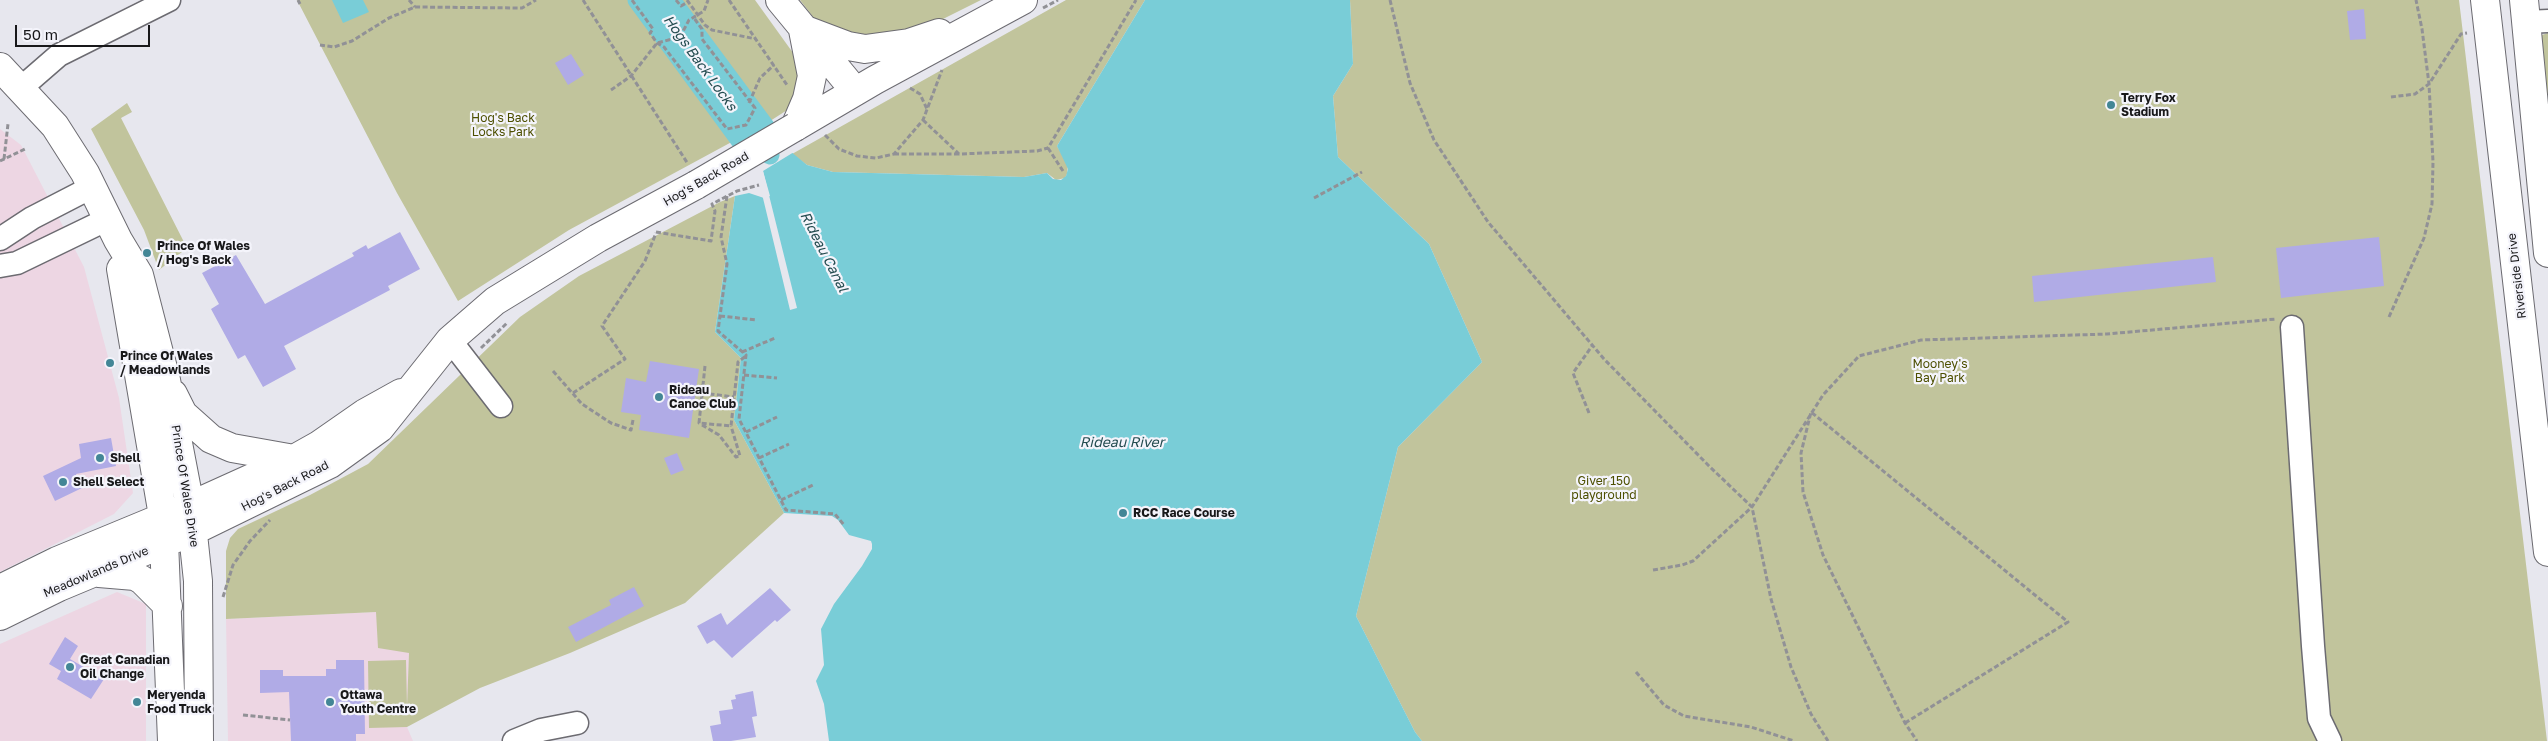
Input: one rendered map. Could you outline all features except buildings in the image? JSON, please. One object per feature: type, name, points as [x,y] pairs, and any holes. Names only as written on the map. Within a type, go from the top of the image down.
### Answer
[{"type":"main road","points":[[780,0],[855,91]]},
{"type":"main road","name":"Riverside Drive","points":[[2485,0],[2548,552]]},
{"type":"main road","points":[[803,29],[848,46],[871,48],[910,43],[1015,4]]},
{"type":"main road","name":"Hog's Back Road","points":[[192,519],[330,464],[380,428],[450,340],[495,300],[693,176],[795,127],[855,91],[1015,4]]},
{"type":"main road","points":[[2488,27],[2532,14],[2548,252]]},
{"type":"main road","points":[[795,127],[807,99],[812,76],[803,29]]},
{"type":"main road","name":"Prince Of Wales Drive","points":[[0,67],[55,126],[92,187],[138,275],[166,380],[192,519],[198,591],[199,741]]},
{"type":"main road","name":"Prince Of Wales Drive","points":[[113,229],[163,516],[166,544],[172,741]]},
{"type":"main road","points":[[166,380],[183,414],[211,439],[232,448],[294,459]]},
{"type":"main road","name":"Hog's Back Road","points":[[192,519],[319,445],[365,413],[411,387]]},
{"type":"main road","name":"Meadowlands Drive","points":[[0,589],[56,561],[163,516],[192,519]]},
{"type":"main road","name":"Meadowlands Drive","points":[[0,616],[59,587],[166,544],[192,519]]},
{"type":"main road","points":[[95,572],[135,576],[142,580],[168,606]]},
{"type":"street","points":[[21,88],[59,55],[169,0]]},
{"type":"street","points":[[0,239],[32,218],[92,187]]},
{"type":"street","points":[[0,266],[16,263],[113,229]]},
{"type":"street","points":[[2292,327],[2312,646],[2319,718],[2330,741]]},
{"type":"street","points":[[450,340],[501,406]]},
{"type":"street","points":[[514,741],[541,730],[577,723]]},
{"type":"path","points":[[409,0],[415,7]]},
{"type":"path","points":[[320,45],[334,47],[352,41],[389,18],[415,7],[522,8],[536,0]]},
{"type":"path","points":[[583,0],[693,176]]},
{"type":"path","points":[[632,0],[653,29],[650,33],[664,47],[727,129],[746,125],[755,108],[749,103],[702,39],[702,29],[693,19]]},
{"type":"path","points":[[676,0],[680,6],[688,1],[705,25],[712,30],[757,39]]},
{"type":"path","points":[[611,90],[631,76],[658,43],[680,37],[689,20],[693,19],[707,7],[708,0]]},
{"type":"path","points":[[729,0],[788,86]]},
{"type":"path","points":[[825,135],[839,149],[857,156],[876,158],[894,154],[1037,151],[1048,148],[1136,0]]},
{"type":"path","points":[[1390,0],[1410,83],[1434,140],[1488,222],[1592,346],[1709,466],[1752,506],[1771,599],[1791,667],[1812,714],[1828,741]]},
{"type":"path","points":[[2389,317],[2424,238],[2432,204],[2428,84],[2422,29],[2416,0]]},
{"type":"path","points":[[2391,97],[2416,94],[2428,84],[2460,34],[2488,27]]},
{"type":"path","points":[[894,154],[923,120],[946,63]]},
{"type":"path","points":[[749,103],[760,78],[774,65]]},
{"type":"path","points":[[902,90],[910,87],[920,94],[928,109]]},
{"type":"path","points":[[923,120],[959,154]]},
{"type":"path","points":[[2,160],[8,124]]},
{"type":"path","points":[[2,160],[27,148]]},
{"type":"path","points":[[1048,148],[1063,171]]},
{"type":"path","points":[[1314,198],[1362,172]]},
{"type":"path","points":[[573,393],[625,359],[602,326],[645,261],[656,233],[711,241],[716,211],[712,204],[737,190],[759,185]]},
{"type":"path","points":[[726,196],[721,237],[727,264],[718,331],[746,355]]},
{"type":"path","points":[[720,316],[757,320]]},
{"type":"path","points":[[1653,570],[1693,561],[1752,506],[1823,395],[1859,356],[1921,340],[2107,334],[2279,318],[2292,327]]},
{"type":"path","points":[[742,352],[775,338]]},
{"type":"path","points":[[1589,412],[1574,373],[1592,346]]},
{"type":"path","points":[[746,355],[739,417],[786,510],[835,514],[844,525]]},
{"type":"path","points":[[699,423],[719,435],[736,457],[740,456],[731,426],[738,362],[746,355]]},
{"type":"path","points":[[699,423],[705,366]]},
{"type":"path","points":[[554,371],[582,404],[611,423],[631,430],[633,420]]},
{"type":"path","points":[[744,375],[777,378]]},
{"type":"path","points":[[702,393],[734,397]]},
{"type":"path","points":[[1811,412],[1801,452],[1803,492],[1823,555],[1905,723],[1916,741]]},
{"type":"path","points":[[1811,412],[2068,622],[1905,723]]},
{"type":"path","points":[[732,416],[739,417]]},
{"type":"path","points":[[746,432],[777,417]]},
{"type":"path","points":[[699,423],[731,426]]},
{"type":"path","points":[[759,458],[788,444]]},
{"type":"path","points":[[781,500],[813,485]]},
{"type":"path","points":[[223,597],[229,574],[238,558],[261,528],[275,516]]},
{"type":"path","points":[[1636,672],[1664,705],[1684,716],[1751,727],[1794,741]]},
{"type":"path","points":[[243,715],[290,720]]},
{"type":"shaded area","points":[[0,129],[21,145],[84,267],[119,398],[133,493],[114,514],[0,572]]},
{"type":"shaded area","points":[[117,592],[146,604],[146,741],[0,741],[0,644]]},
{"type":"shaded area","points":[[376,612],[409,653],[407,727],[413,741],[228,741],[226,619]]},
{"type":"green space","name":"Hog's Back Locks Park","points":[[297,0],[637,0],[739,138],[569,230],[458,301],[397,193]]},
{"type":"green space","points":[[677,0],[755,0],[801,64],[795,105],[767,123]]},
{"type":"green space","points":[[800,0],[981,0],[927,27],[870,42],[817,22]]},
{"type":"green space","points":[[1066,0],[1145,0],[1057,146],[1068,165],[1065,178],[1056,180],[1047,173],[1024,177],[833,172],[807,165],[792,154]]},
{"type":"green space","name":"Mooney's Bay Park","points":[[1350,0],[2459,0],[2547,741],[1422,741],[1415,732],[1356,616],[1398,447],[1482,362],[1429,244],[1338,157],[1333,96],[1353,64]]},
{"type":"green space","points":[[2548,33],[2548,123],[2539,36]]},
{"type":"green space","points":[[127,103],[132,112],[121,118],[187,248],[159,270],[144,230],[91,129]]},
{"type":"green space","name":"Rideau Canoe Club","points":[[735,196],[715,332],[741,358],[734,420],[784,513],[685,603],[570,653],[480,688],[407,727],[369,728],[368,661],[406,660],[407,707],[409,653],[378,648],[376,612],[226,619],[226,551],[230,538],[238,529],[310,495],[368,464],[520,317],[579,276],[720,202]]},
{"type":"water","points":[[332,0],[363,0],[369,12],[343,23]]},
{"type":"water","name":"Rideau River","points":[[1145,0],[1350,0],[1353,64],[1333,96],[1338,157],[1429,244],[1482,362],[1398,447],[1356,616],[1415,732],[1422,741],[829,741],[824,704],[816,681],[824,665],[821,629],[834,604],[862,566],[872,549],[872,544],[871,541],[849,535],[838,520],[832,516],[784,513],[734,420],[741,358],[715,332],[735,196],[749,193],[764,198],[770,196],[763,171],[747,150],[772,136],[807,165],[833,172],[1024,177],[1047,173],[1053,179],[1061,180],[1066,176],[1068,169],[1057,146]]},
{"type":"pier","points":[[773,134],[794,152],[763,171],[797,308],[790,310],[762,194],[767,195],[761,172],[745,151]]},
{"type":"waterway","points":[[637,0],[747,150],[772,136],[671,0]]},
{"type":"waterway","name":"Hogs Back Locks","points":[[654,0],[770,155]]},
{"type":"place","name":"Terry Fox Stadium","points":[[2111,105]]},
{"type":"place","name":"Prince Of Wales / Hog's Back","points":[[147,253]]},
{"type":"place","name":"Prince Of Wales / Meadowlands","points":[[110,363]]},
{"type":"place","name":"Rideau Canoe Club","points":[[659,397]]},
{"type":"place","name":"Shell","points":[[100,458]]},
{"type":"place","name":"Shell Select","points":[[63,482]]},
{"type":"place","name":"RCC Race Course","points":[[1123,513]]},
{"type":"place","name":"Great Canadian Oil Change","points":[[70,667]]},
{"type":"place","name":"Meryenda Food Truck","points":[[137,702]]},
{"type":"place","name":"Ottawa Youth Centre","points":[[330,702]]},
{"type":"water label","name":"Rideau Canal","points":[[824,252]]},
{"type":"park label","name":"Giver 150 playground","points":[[1604,488]]}]
